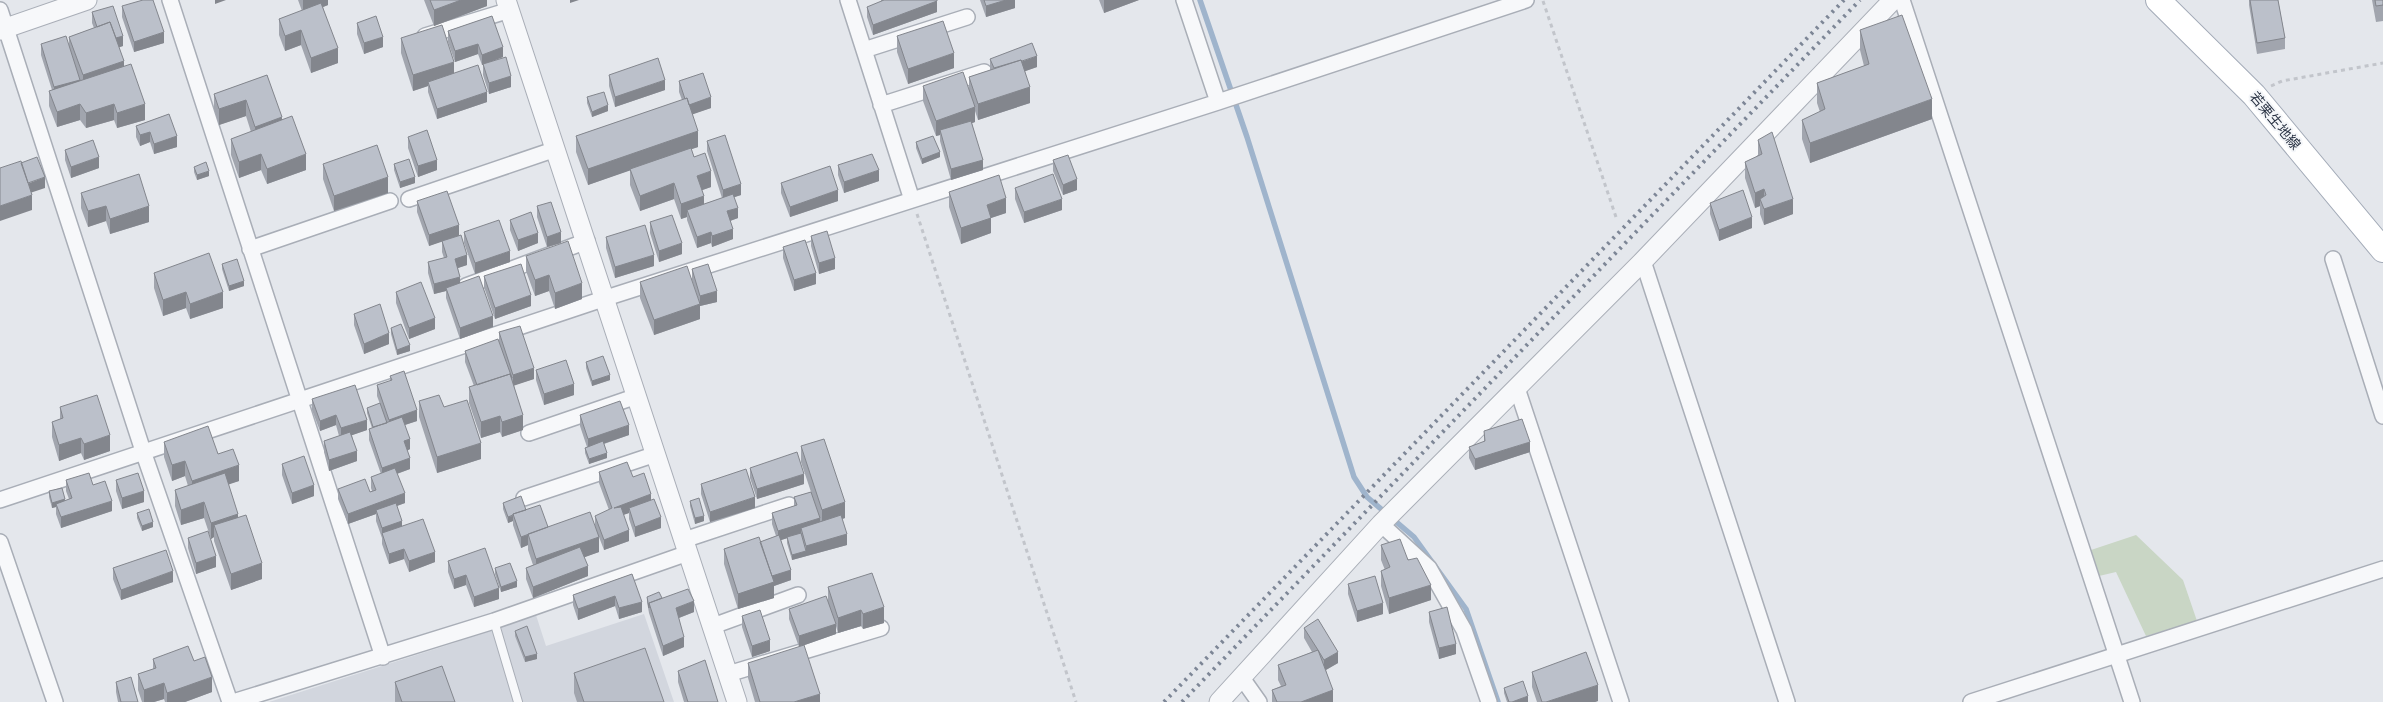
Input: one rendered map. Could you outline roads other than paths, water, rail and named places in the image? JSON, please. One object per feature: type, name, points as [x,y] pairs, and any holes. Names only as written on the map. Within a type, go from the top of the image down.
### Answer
[{"type":"main road","name":"若栗生地線","points":[[2158,0],[2254,95],[2375,231],[2383,250]]},
{"type":"street","points":[[86,0],[2,23],[144,454],[232,702],[494,621],[790,504]]},
{"type":"street","points":[[170,0],[383,656]]},
{"type":"street","points":[[1184,0],[1218,102]]},
{"type":"street","points":[[0,500],[144,454],[606,298],[1218,102],[1526,0]]},
{"type":"street","points":[[1218,702],[1381,524],[1643,261],[1893,0]]},
{"type":"street","points":[[1902,0],[2132,702]]},
{"type":"street","points":[[851,1],[864,50],[912,200]]},
{"type":"street","points":[[410,41],[508,5],[738,702]]},
{"type":"street","points":[[864,50],[967,17]]},
{"type":"street","points":[[881,104],[984,72]]},
{"type":"street","points":[[409,200],[556,150]]},
{"type":"street","points":[[250,249],[390,201]]},
{"type":"street","points":[[466,286],[587,241]]},
{"type":"street","points":[[2333,259],[2383,416]]},
{"type":"street","points":[[1643,261],[1787,702]]},
{"type":"street","points":[[1517,388],[1621,702]]},
{"type":"street","points":[[529,433],[637,396]]},
{"type":"street","points":[[524,498],[656,454]]},
{"type":"street","points":[[1381,524],[1429,568],[1464,630],[1488,702]]},
{"type":"street","points":[[0,542],[55,702]]},
{"type":"street","points":[[1971,702],[2383,569]]},
{"type":"street","points":[[712,626],[798,595]]},
{"type":"street","points":[[728,674],[881,628]]},
{"type":"street","points":[[1242,678],[1259,702]]},
{"type":"lane","points":[[494,621],[518,702]]},
{"type":"waterway","points":[[1200,0],[1247,137],[1354,477],[1367,497],[1414,537],[1466,609],[1498,702]]},
{"type":"railway","points":[[1164,702],[1844,0]]},
{"type":"railway","points":[[1182,702],[1860,0]]}]
